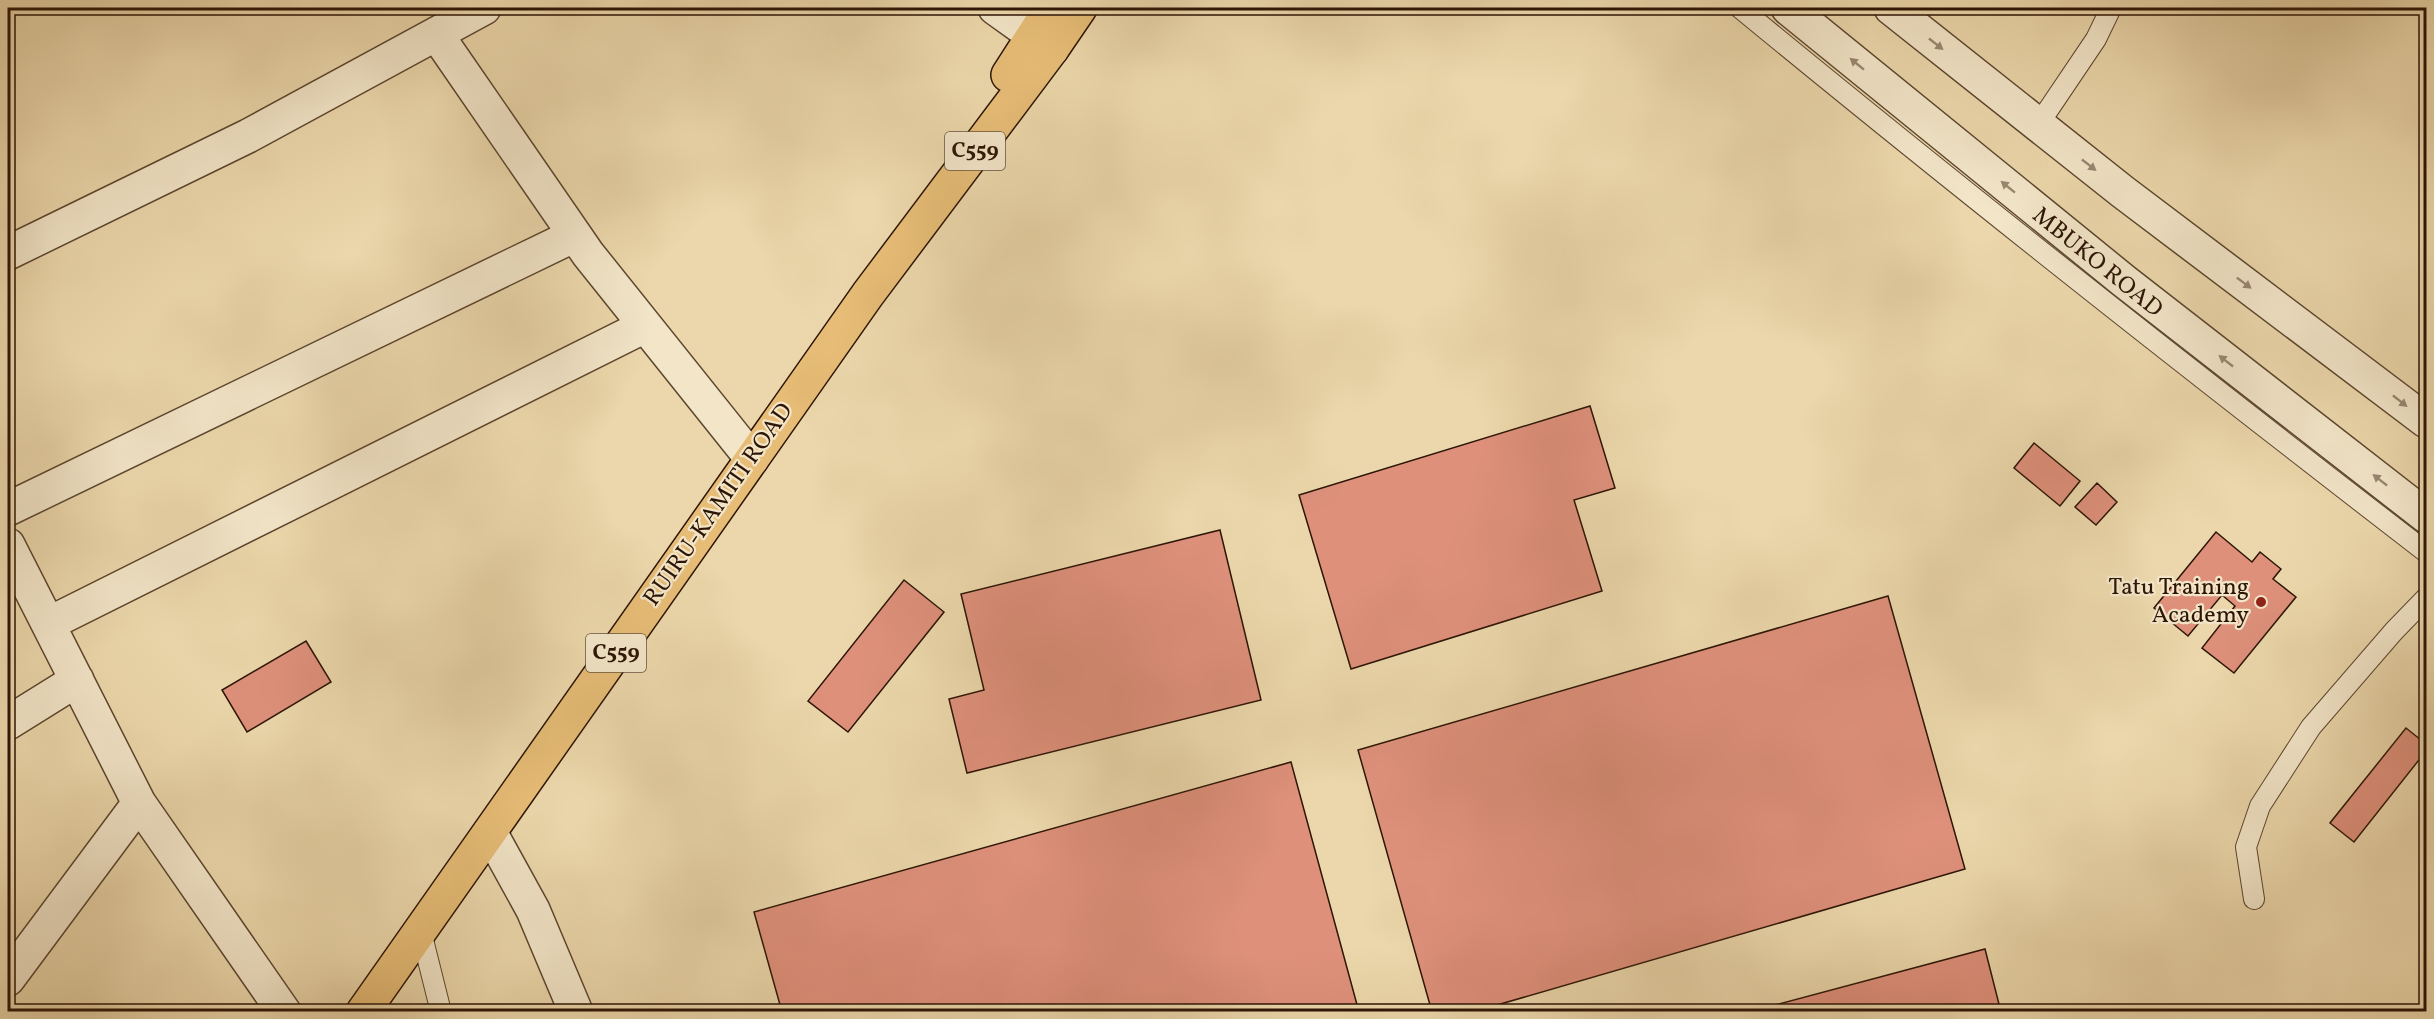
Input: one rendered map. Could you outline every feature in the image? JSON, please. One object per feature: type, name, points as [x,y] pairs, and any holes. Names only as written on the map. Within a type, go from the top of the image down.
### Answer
[{"type":"main road","name":"RUIRU-KAMITI ROAD","points":[[1043,42],[1051,8]]},
{"type":"main road","name":"RUIRU-KAMITI ROAD","points":[[363,1011],[421,932],[1043,42],[1080,8]]},
{"type":"street","points":[[8,253],[248,136],[484,8]]},
{"type":"street","points":[[995,8],[1043,42]]},
{"type":"street","points":[[1788,8],[2124,281],[2427,516]]},
{"type":"street","points":[[1891,8],[2123,192],[2427,421]]},
{"type":"street","points":[[437,35],[575,235],[752,459]]},
{"type":"street","points":[[8,510],[575,235]]},
{"type":"street","points":[[48,624],[645,326]]},
{"type":"street","points":[[8,545],[139,803],[284,1011]]},
{"type":"street","points":[[8,723],[77,680]]},
{"type":"street","points":[[8,979],[139,803]]},
{"type":"street","points":[[490,832],[533,910],[576,1011]]},
{"type":"lane","name":"MBUKO ROAD","points":[[1740,8],[2124,319],[2427,552]]},
{"type":"lane","points":[[2038,124],[2096,39],[2111,8]]},
{"type":"lane","points":[[2254,899],[2246,847],[2260,806],[2311,727],[2394,631],[2427,598]]},
{"type":"lane","points":[[421,932],[441,1011]]},
{"type":"building","points":[[1590,406],[1615,488],[1574,500],[1602,591],[1351,669],[1299,495]]},
{"type":"building","points":[[2034,443],[2080,481],[2060,506],[2014,468]]},
{"type":"building","points":[[2097,483],[2117,502],[2096,525],[2075,507]]},
{"type":"building","points":[[1220,530],[1261,700],[967,773],[949,699],[984,690],[961,594]]},
{"type":"building","name":"Tatu Training Academy","points":[[2216,532],[2252,562],[2260,552],[2281,569],[2273,579],[2296,597],[2234,673],[2202,648],[2235,606],[2222,595],[2188,636],[2154,608]]},
{"type":"building","points":[[904,580],[944,612],[848,732],[808,701]]},
{"type":"building","points":[[1888,596],[1965,869],[1473,1012],[1432,1012],[1358,750]]},
{"type":"building","points":[[306,641],[331,682],[247,732],[222,690]]},
{"type":"building","points":[[2406,728],[2426,744],[2426,751],[2354,842],[2330,823]]},
{"type":"building","points":[[1291,762],[1359,1012],[782,1012],[754,912]]},
{"type":"building","points":[[1985,949],[2001,1012],[1749,1012]]},
{"type":"place","name":"Tatu Training Academy","points":[[2261,602]]}]
